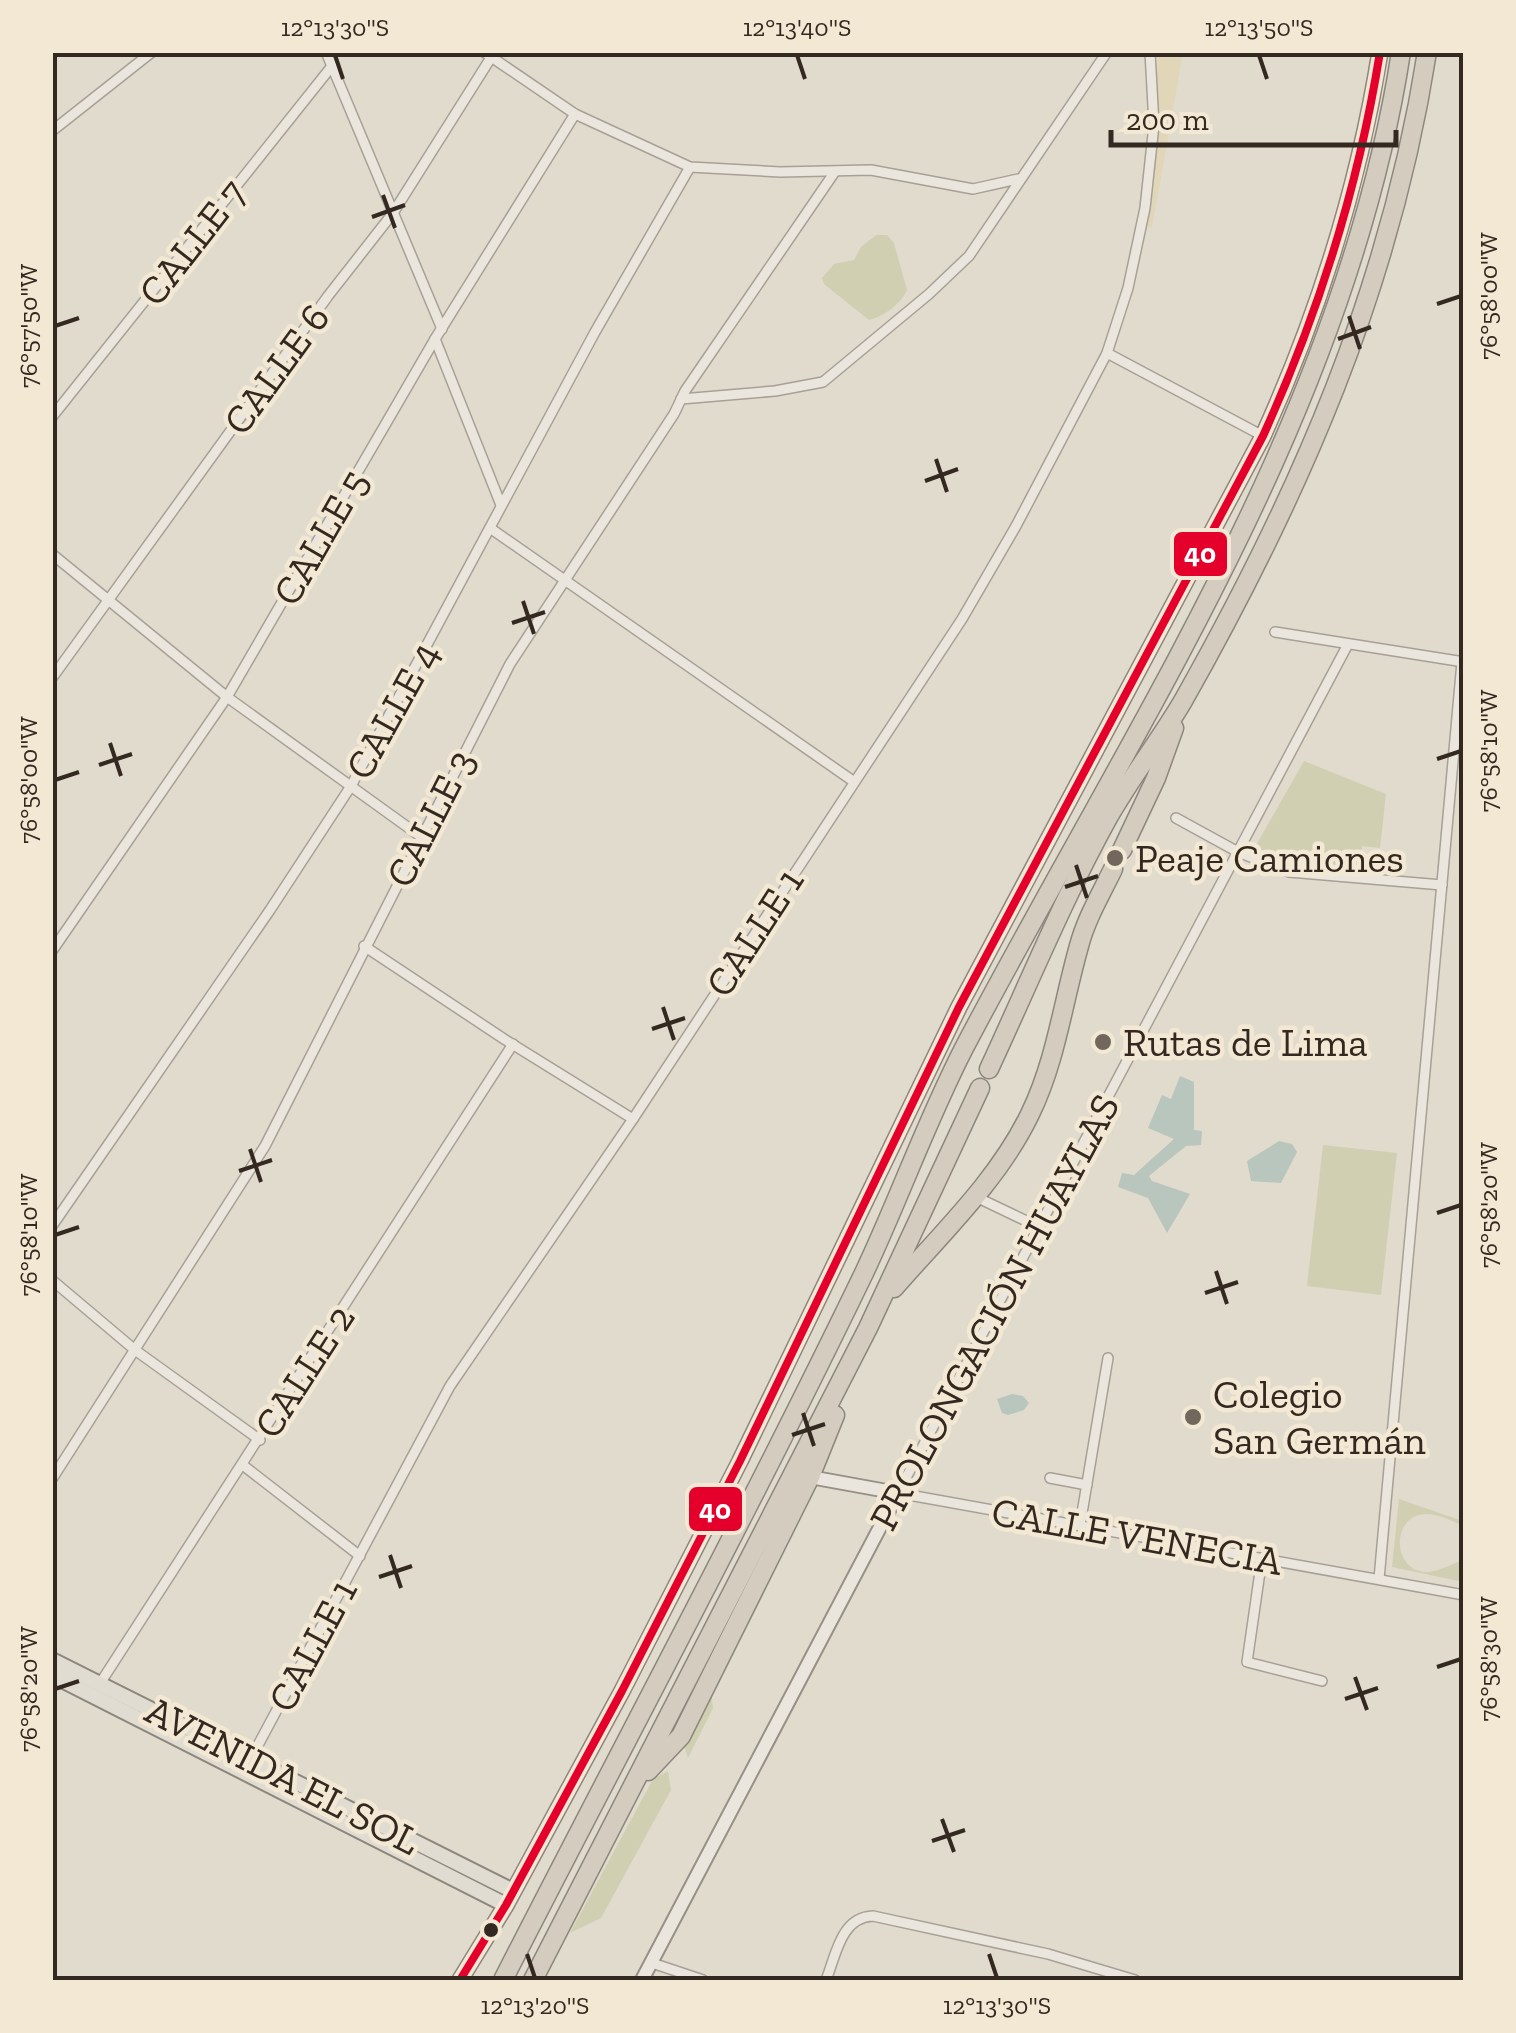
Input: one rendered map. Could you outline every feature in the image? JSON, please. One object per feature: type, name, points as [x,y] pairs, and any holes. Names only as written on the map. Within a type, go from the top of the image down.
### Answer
[{"type":"highway","points":[[504,1980],[865,1271],[946,1084],[1160,689],[1290,430],[1346,280],[1369,201],[1401,52]]},
{"type":"highway","points":[[989,1069],[1109,816],[1181,703],[1284,510],[1340,381],[1395,209],[1427,52]]},
{"type":"highway","points":[[1122,850],[1166,753],[1181,703]]},
{"type":"highway","points":[[878,1308],[974,1196],[1031,1114],[1050,1067],[1080,941],[1113,869]]},
{"type":"highway","points":[[533,1980],[868,1328],[980,1088]]},
{"type":"highway","points":[[634,1785],[681,1736],[810,1477],[868,1328]]},
{"type":"main road","points":[[460,1980],[622,1691],[740,1461],[959,1008],[1263,436],[1288,381],[1332,253],[1361,149],[1380,52]]},
{"type":"main road","name":"AVENIDA EL SOL","points":[[52,1660],[96,1690],[509,1898]]},
{"type":"main road","name":"AVENIDA EL SOL","points":[[52,1675],[96,1690]]},
{"type":"street","points":[[52,132],[152,52]]},
{"type":"street","points":[[326,52],[439,334],[501,506]]},
{"type":"street","points":[[681,399],[775,392],[823,382],[930,294],[969,256],[1107,52]]},
{"type":"street","name":"CALLE 1","points":[[247,1766],[450,1386],[633,1119],[962,619],[1016,526],[1107,352],[1128,288],[1146,208],[1154,125],[1150,52]]},
{"type":"street","points":[[488,54],[574,114],[690,167],[834,173],[871,170],[973,190],[1020,178]]},
{"type":"street","name":"CALLE 6","points":[[52,678],[392,213],[488,54]]},
{"type":"street","name":"CALLE 7","points":[[52,417],[332,66]]},
{"type":"street","name":"CALLE 5","points":[[52,950],[227,697],[439,334],[574,114]]},
{"type":"street","name":"CALLE 4","points":[[52,1226],[351,786],[690,167]]},
{"type":"street","name":"CALLE 3","points":[[52,1479],[265,1146],[510,664],[681,399],[834,173]]},
{"type":"street","points":[[1107,352],[1263,436]]},
{"type":"street","points":[[490,528],[853,781]]},
{"type":"street","points":[[52,554],[227,697],[420,836]]},
{"type":"street","points":[[1275,632],[1463,662],[1380,1579]]},
{"type":"street","name":"PROLONGACIÓN HUAYLAS","points":[[642,1980],[1348,646]]},
{"type":"street","points":[[1176,818],[1238,852],[1289,872],[1442,885]]},
{"type":"street","points":[[364,946],[633,1119]]},
{"type":"street","name":"CALLE 2","points":[[96,1690],[513,1044]]},
{"type":"street","points":[[974,1196],[1039,1228]]},
{"type":"street","points":[[52,1280],[135,1350],[260,1440]]},
{"type":"street","points":[[1080,1525],[1108,1358]]},
{"type":"street","points":[[244,1466],[360,1556]]},
{"type":"street","name":"CALLE VENECIA","points":[[810,1477],[1464,1595]]},
{"type":"street","points":[[1050,1478],[1087,1485]]},
{"type":"street","points":[[1262,1558],[1246,1662],[1322,1681]]},
{"type":"street","points":[[826,1980],[846,1929],[862,1916],[1048,1954],[1135,1980]]},
{"type":"street","points":[[652,1963],[703,1980]]},
{"type":"green space","points":[[876,235],[887,235],[894,243],[907,290],[891,309],[869,320],[824,284],[822,278],[834,264],[854,260],[861,247]]},
{"type":"green space","points":[[1304,761],[1386,794],[1380,848],[1362,846],[1359,869],[1296,863],[1255,847]]},
{"type":"green space","points":[[1323,1145],[1397,1153],[1381,1295],[1307,1286]]},
{"type":"green space","points":[[1399,1499],[1463,1521],[1463,1526],[1436,1515],[1414,1517],[1406,1523],[1400,1543],[1407,1563],[1415,1570],[1431,1572],[1463,1560],[1463,1582],[1392,1567]]},
{"type":"green space","points":[[710,1686],[713,1708],[688,1758],[683,1742]]},
{"type":"green space","points":[[668,1771],[671,1790],[601,1918],[570,1933],[653,1779]]},
{"type":"sand","points":[[1158,53],[1183,53],[1152,228],[1145,225],[1151,192]]},
{"type":"shaded area","points":[[1180,1076],[1194,1082],[1194,1130],[1202,1131],[1201,1145],[1186,1146],[1149,1176],[1152,1181],[1190,1194],[1167,1233],[1148,1198],[1118,1187],[1122,1173],[1134,1175],[1174,1139],[1148,1128],[1162,1095],[1171,1099]]},
{"type":"shaded area","points":[[1279,1141],[1292,1144],[1297,1152],[1281,1183],[1251,1181],[1247,1161]]},
{"type":"shaded area","points":[[1012,1394],[1023,1396],[1029,1403],[1024,1410],[1002,1413],[997,1399]]},
{"type":"transit line","name":"40","points":[[460,1980],[506,1905],[622,1691],[740,1461],[959,1007],[1263,436],[1302,343],[1334,248],[1361,150],[1380,52]]},
{"type":"place","name":"Peaje Camiones","points":[[1115,858]]},
{"type":"place","name":"Rutas de Lima","points":[[1103,1042]]},
{"type":"place","name":"Colegio San Germán","points":[[1193,1417]]}]
